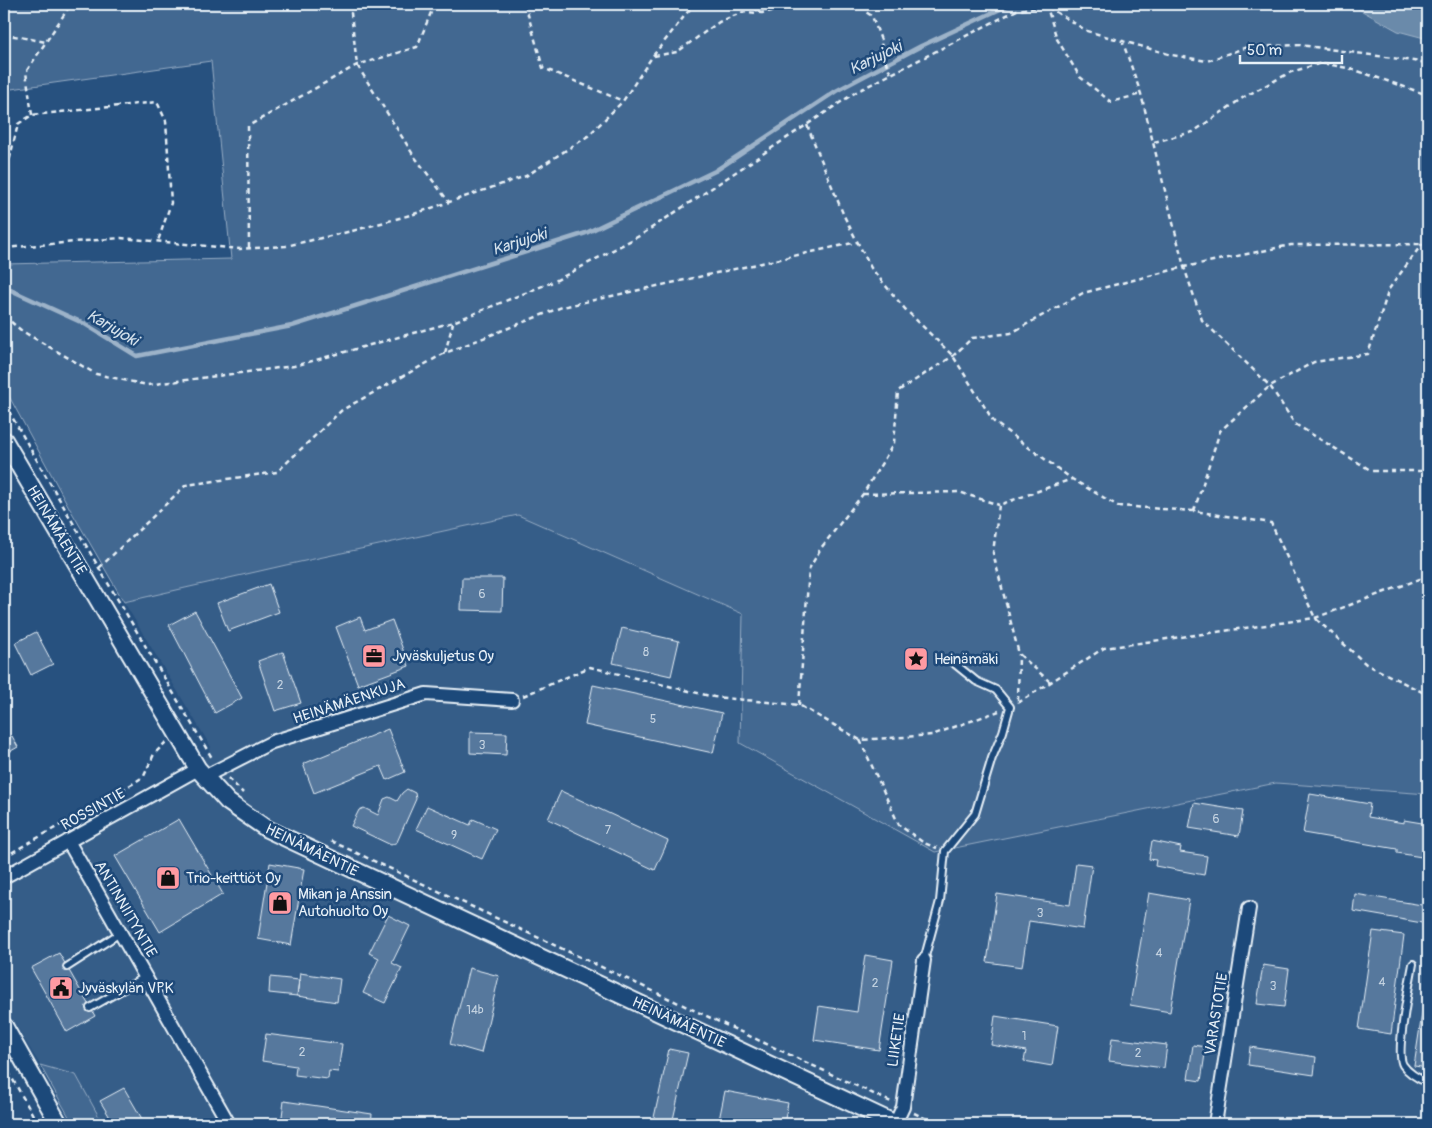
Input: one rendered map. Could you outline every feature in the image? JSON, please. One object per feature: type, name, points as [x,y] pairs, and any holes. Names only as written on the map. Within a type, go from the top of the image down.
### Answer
[{"type":"street","name":"HEINÄMÄENTIE","points":[[4,440],[201,773],[228,802],[267,830],[896,1124]]},
{"type":"street","name":"HEINÄMÄENKUJA","points":[[201,773],[219,768],[272,742],[426,694],[512,700]]},
{"type":"street","name":"ROSSINTIE","points":[[4,876],[201,773]]},
{"type":"street","name":"ANTINNIITYNTIE","points":[[68,841],[229,1124]]},
{"type":"street","name":"VARASTOTIE","points":[[1215,1124],[1249,908]]},
{"type":"street","name":"LIIKETIE","points":[[896,1124],[903,1107],[924,960]]},
{"type":"street","points":[[4,1026],[59,1124]]},
{"type":"lane","points":[[924,960],[940,900],[945,851],[975,814],[1010,707],[996,690],[976,681],[955,664]]},
{"type":"lane","points":[[67,967],[120,933]]},
{"type":"lane","points":[[1413,964],[1400,1048],[1402,1064],[1415,1077],[1428,1083]]},
{"type":"lane","points":[[90,1008],[145,977]]},
{"type":"path","points":[[32,115],[26,72],[71,4]]},
{"type":"path","points":[[355,4],[351,13],[357,65],[414,156],[449,202]]},
{"type":"path","points":[[525,4],[543,68],[623,101]]},
{"type":"path","points":[[4,248],[121,238],[217,248],[286,246],[352,231],[449,202],[526,176],[588,136],[623,101],[652,57],[694,4]]},
{"type":"path","points":[[652,57],[677,52],[720,22],[743,12],[762,13],[776,10],[784,4]]},
{"type":"path","points":[[864,4],[866,12],[872,16],[882,43],[880,49],[892,74]]},
{"type":"path","points":[[1046,5],[1057,39],[1080,77],[1111,102],[1141,94]]},
{"type":"path","points":[[4,316],[22,331],[96,374],[148,385],[294,366],[453,322],[555,281],[641,235],[856,92],[1018,10],[1046,5],[1087,30],[1172,55],[1208,61],[1247,47],[1300,45],[1428,63]]},
{"type":"path","points":[[249,248],[248,126],[357,65],[418,47],[432,10]]},
{"type":"path","points":[[4,34],[46,42]]},
{"type":"path","points":[[1122,40],[1141,94],[1184,267],[1202,320],[1270,386],[1295,424],[1372,471],[1428,472]]},
{"type":"path","points":[[1154,142],[1193,132],[1244,96],[1292,72],[1322,63],[1352,69],[1428,95]]},
{"type":"path","points":[[4,176],[18,124],[32,115],[157,102],[166,121],[171,204],[158,241]]},
{"type":"path","points":[[807,125],[844,216],[871,268],[904,309],[953,356],[994,422],[1072,479],[1118,506],[1194,511],[1271,523],[1315,618],[1366,664],[1428,695]]},
{"type":"path","points":[[99,568],[186,485],[277,472],[342,410],[444,353],[562,307],[857,242]]},
{"type":"path","points":[[1194,511],[1220,431],[1270,386],[1314,362],[1368,354],[1389,289],[1422,244]]},
{"type":"path","points":[[799,705],[809,569],[821,548],[863,494],[894,443],[898,391],[953,356],[972,338],[1011,333],[1083,293],[1184,267],[1291,245],[1428,244]]},
{"type":"path","points":[[444,353],[453,322]]},
{"type":"path","points":[[4,403],[192,726],[219,768],[243,793]]},
{"type":"path","points":[[863,494],[959,492],[998,505],[1072,479]]},
{"type":"path","points":[[998,505],[993,552],[1019,654],[1018,702]]},
{"type":"path","points":[[512,700],[590,667],[714,697],[799,705],[860,740],[932,735],[1010,707],[1104,648],[1315,618],[1428,576]]},
{"type":"path","points":[[1019,654],[1050,682]]},
{"type":"path","points":[[4,857],[144,776],[154,754],[162,744],[177,734]]},
{"type":"path","points":[[860,740],[899,825],[924,843],[945,851]]},
{"type":"path","points":[[328,839],[937,1124]]},
{"type":"path","points":[[4,1064],[38,1124]]},
{"type":"shaded area","points":[[4,4],[1428,4],[1428,794],[1276,783],[935,852],[740,743],[743,614],[518,515],[124,602],[70,509],[4,387],[4,264],[231,259],[211,61],[4,90]]},
{"type":"shaded area","points":[[1362,4],[1428,4],[1428,39],[1398,31],[1355,7]]},
{"type":"shaded area","points":[[518,515],[743,614],[935,852],[1276,783],[1428,794],[1428,1124],[103,1124],[76,1075],[40,1065],[4,1006],[4,882],[195,774],[211,747],[124,602]]},
{"type":"shaded area","points":[[40,1065],[76,1075],[103,1124],[73,1124]]},
{"type":"building","points":[[755,4],[767,4],[768,10],[756,11]]},
{"type":"building","points":[[462,578],[503,578],[502,611],[461,610]]},
{"type":"building","points":[[269,584],[279,612],[228,631],[217,603]]},
{"type":"building","points":[[195,611],[242,698],[215,713],[169,625]]},
{"type":"building","points":[[360,617],[365,630],[392,620],[409,666],[358,685],[336,627]]},
{"type":"building","points":[[622,628],[679,641],[671,676],[613,663]]},
{"type":"building","points":[[36,632],[53,664],[31,675],[15,643]]},
{"type":"building","points":[[283,652],[301,703],[275,711],[258,661]]},
{"type":"building","points":[[593,685],[722,713],[713,753],[585,725]]},
{"type":"building","points":[[388,729],[405,772],[387,780],[381,766],[314,793],[303,764]]},
{"type":"building","points":[[470,732],[507,733],[506,755],[470,753]]},
{"type":"building","points":[[12,736],[18,747],[4,755],[4,741]]},
{"type":"building","points":[[407,789],[415,793],[416,799],[397,842],[391,845],[351,826],[359,810],[364,808],[378,815],[384,799],[389,797],[397,801]]},
{"type":"building","points":[[561,791],[668,841],[655,870],[548,819]]},
{"type":"building","points":[[1310,794],[1370,804],[1368,817],[1404,823],[1404,820],[1428,824],[1428,858],[1397,853],[1397,849],[1303,833]]},
{"type":"building","points":[[1194,803],[1243,811],[1239,836],[1189,828]]},
{"type":"building","points":[[427,806],[470,825],[473,819],[496,829],[482,859],[416,829]]},
{"type":"building","points":[[179,819],[223,894],[160,932],[115,856]]},
{"type":"building","points":[[1152,841],[1181,847],[1180,852],[1207,856],[1204,875],[1155,866],[1156,860],[1149,859]]},
{"type":"building","points":[[270,863],[304,869],[291,945],[258,939]]},
{"type":"building","points":[[1076,863],[1092,865],[1083,929],[1029,921],[1022,967],[987,962],[997,894],[1070,905]]},
{"type":"building","points":[[1149,893],[1189,900],[1170,1012],[1130,1005]]},
{"type":"building","points":[[1355,894],[1428,906],[1428,924],[1353,911]]},
{"type":"building","points":[[388,915],[410,926],[392,963],[402,968],[385,1003],[363,993],[379,958],[369,953]]},
{"type":"building","points":[[1373,931],[1404,935],[1391,1034],[1359,1029]]},
{"type":"building","name":"Jyväskylän VPK","points":[[59,953],[95,1016],[67,1032],[31,968]]},
{"type":"building","points":[[865,955],[893,960],[879,1050],[814,1040],[819,1006],[857,1012]]},
{"type":"building","points":[[1263,965],[1289,969],[1284,1007],[1257,1004]]},
{"type":"building","points":[[469,968],[499,976],[481,1053],[450,1044]]},
{"type":"building","points":[[300,973],[340,979],[337,1002],[297,996]]},
{"type":"building","points":[[1428,975],[1428,1068],[1414,1066]]},
{"type":"building","points":[[270,977],[299,980],[297,996],[269,993]]},
{"type":"building","points":[[995,1016],[1058,1026],[1052,1066],[1024,1061],[1026,1051],[991,1045]]},
{"type":"building","points":[[266,1034],[342,1044],[338,1072],[329,1071],[328,1079],[295,1075],[296,1066],[262,1061]]},
{"type":"building","points":[[1112,1038],[1167,1045],[1164,1068],[1109,1061]]},
{"type":"building","points":[[1193,1045],[1206,1047],[1201,1081],[1188,1079]]},
{"type":"building","points":[[1250,1047],[1316,1057],[1314,1075],[1248,1065]]},
{"type":"building","points":[[669,1049],[688,1053],[672,1124],[653,1122]]},
{"type":"building","points":[[124,1088],[145,1124],[114,1124],[100,1101]]},
{"type":"building","points":[[725,1091],[788,1103],[784,1124],[743,1124],[719,1120]]},
{"type":"building","points":[[284,1101],[372,1114],[371,1124],[281,1124]]},
{"type":"building","points":[[393,1120],[432,1124],[392,1124]]},
{"type":"building","points":[[1264,1120],[1292,1124],[1263,1124]]},
{"type":"waterway","name":"Karjujoki","points":[[4,287],[85,324],[137,356],[292,326],[586,233],[715,171],[836,91],[921,46],[1011,4]]},
{"type":"place","name":"Jyväskuljetus Oy","points":[[374,656]]},
{"type":"place","name":"Heinämäki","points":[[916,659]]},
{"type":"place","name":"Trio-keittiöt Oy","points":[[168,878]]},
{"type":"place","name":"Mikan ja Anssin Autohuolto Oy","points":[[280,903]]},
{"type":"place","name":"Jyväskylän VPK","points":[[61,988]]}]
